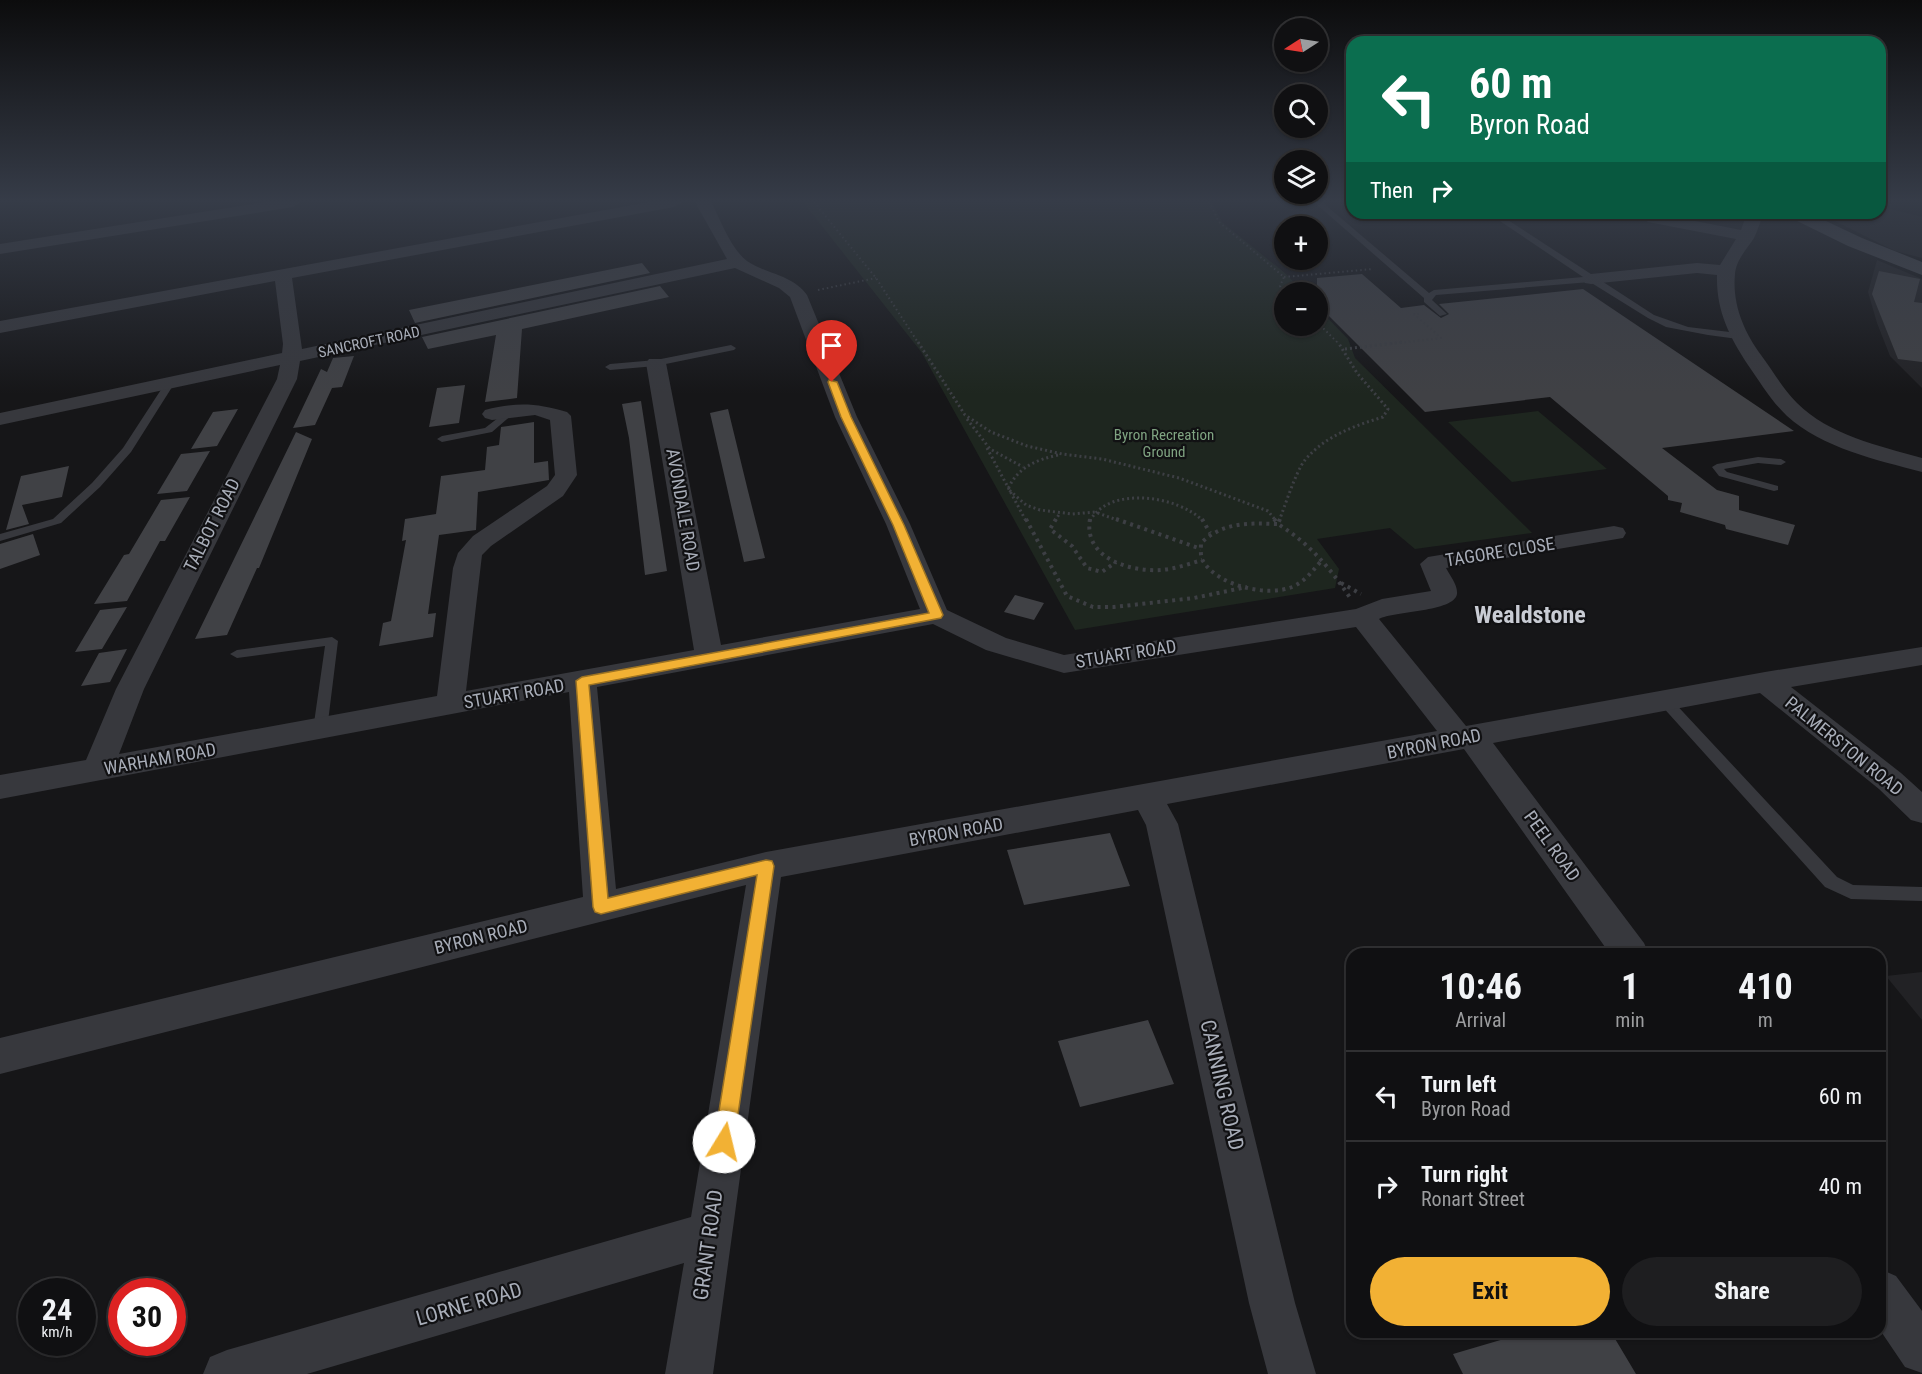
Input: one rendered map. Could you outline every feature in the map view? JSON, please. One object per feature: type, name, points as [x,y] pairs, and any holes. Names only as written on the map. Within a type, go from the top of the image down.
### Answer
[{"type":"street","points":[[0,327],[331,266]]},
{"type":"street","name":"SANCROFT ROAD","points":[[0,419],[291,359],[718,266]]},
{"type":"street","points":[[744,266],[790,286],[798,295],[846,417],[898,525],[936,615]]},
{"type":"street","points":[[1728,266],[1725,271],[1729,316],[1738,336],[1785,401],[1802,418],[1833,435],[1922,465]]},
{"type":"street","points":[[1591,279],[1697,268],[1725,271]]},
{"type":"street","name":"TALBOT ROAD","points":[[97,770],[130,689],[287,379],[293,344],[283,275]]},
{"type":"street","name":"AVONDALE ROAD","points":[[656,363],[709,657]]},
{"type":"street","points":[[450,705],[466,568],[470,553],[482,541],[555,492],[566,476],[560,416],[536,409],[502,412]]},
{"type":"street","name":"TAGORE CLOSE","points":[[1363,617],[1374,609],[1432,602],[1444,596],[1444,583],[1434,570],[1433,564],[1437,562],[1614,533]]},
{"type":"street","name":"STUART ROAD","points":[[320,730],[936,615],[996,644],[1064,664],[1363,617]]},
{"type":"street","points":[[1363,617],[1466,738]]},
{"type":"street","name":"BYRON ROAD","points":[[0,1056],[766,866],[1148,798],[1766,682],[1922,657]]},
{"type":"street","points":[[582,681],[601,907]]},
{"type":"street","name":"PALMERSTON ROAD","points":[[1766,682],[1890,781],[1922,811]]},
{"type":"street","name":"WARHAM ROAD","points":[[0,787],[320,730]]},
{"type":"street","name":"PEEL ROAD","points":[[1466,738],[1626,948]]},
{"type":"street","name":"CANNING ROAD","points":[[1148,798],[1162,824],[1272,1303],[1292,1374]]},
{"type":"street","name":"GRANT ROAD","points":[[689,1374],[766,866]]},
{"type":"street","name":"LORNE ROAD","points":[[227,1374],[710,1233]]},
{"type":"street","points":[[1886,1300],[1922,1350]]},
{"type":"lane","points":[[1392,266],[1428,297],[1427,300],[1442,313]]},
{"type":"lane","points":[[1572,266],[1658,321],[1683,329],[1738,336]]},
{"type":"lane","points":[[1428,297],[1434,293],[1591,279]]},
{"type":"lane","points":[[610,367],[656,363],[731,348]]},
{"type":"lane","points":[[0,538],[57,521],[96,485],[126,450],[169,384]]},
{"type":"lane","points":[[442,438],[488,430],[502,412]]},
{"type":"lane","points":[[1774,488],[1723,474],[1717,467],[1758,460],[1781,462]]},
{"type":"lane","points":[[237,654],[332,641],[320,730]]},
{"type":"lane","points":[[1665,701],[1831,882],[1851,892],[1922,894]]},
{"type":"path","points":[[866,266],[987,448],[1067,596],[1093,607],[1114,607],[1194,598],[1246,587]]},
{"type":"path","points":[[1270,266],[1284,278],[1381,268]]},
{"type":"path","points":[[798,295],[876,278]]},
{"type":"path","points":[[1282,282],[1284,278]]},
{"type":"path","points":[[1344,349],[1441,338],[1414,314],[1442,313]]},
{"type":"path","points":[[1278,524],[1304,461],[1328,440],[1349,428],[1383,417],[1388,409],[1365,384],[1350,364],[1344,349],[1328,330]]},
{"type":"path","points":[[965,416],[991,432],[1027,446],[1062,454],[1102,459],[1179,478],[1268,511],[1278,524],[1304,540],[1323,559],[1363,617]]},
{"type":"path","points":[[987,448],[997,456],[1024,467]]},
{"type":"path","points":[[1008,489],[1017,472],[1024,467],[1041,459],[1062,454]]},
{"type":"path","points":[[1008,489],[1026,504],[1040,510],[1060,513],[1095,512],[1201,549]]},
{"type":"path","points":[[1202,560],[1179,568],[1160,570],[1139,569],[1116,562],[1093,545],[1088,533],[1088,522],[1095,512],[1108,504],[1126,499],[1145,498],[1166,500],[1184,507],[1199,516],[1210,532]]},
{"type":"path","points":[[1060,513],[1050,529],[1052,533],[1072,546],[1087,568],[1102,572],[1116,562]]},
{"type":"path","points":[[1278,524],[1237,523],[1221,526],[1210,532],[1201,543],[1202,560],[1217,576],[1246,587],[1273,590],[1291,587],[1304,580],[1323,559]]},
{"type":"shaded area","points":[[1875,266],[1891,266],[1922,279],[1922,388],[1890,356],[1868,292]]},
{"type":"shaded area","points":[[1922,972],[1922,1020],[1886,976]]},
{"type":"green space","name":"Byron Recreation Ground","points":[[854,266],[1274,266],[1274,270],[1281,270],[1294,282],[1274,282],[1274,336],[1328,336],[1328,318],[1348,339],[1355,358],[1532,533],[1415,549],[1390,528],[1317,539],[1339,569],[1335,588],[1075,630],[922,353]]},
{"type":"green space","points":[[1538,411],[1607,469],[1512,482],[1448,422]]},
{"type":"building","points":[[627,266],[644,266],[650,273],[415,323],[409,310]]},
{"type":"building","points":[[1879,271],[1920,279],[1914,302],[1922,303],[1922,362],[1898,359],[1872,294]]},
{"type":"building","points":[[1362,274],[1401,308],[1424,305],[1441,318],[1449,314],[1439,304],[1583,289],[1794,431],[1662,448],[1717,490],[1739,496],[1739,510],[1795,525],[1788,545],[1726,529],[1725,525],[1680,512],[1682,503],[1668,500],[1668,496],[1550,397],[1425,412],[1328,315],[1328,282],[1317,282],[1317,278]]},
{"type":"building","points":[[660,286],[669,297],[522,329],[517,398],[485,402],[496,335],[428,349],[422,337]]},
{"type":"building","points":[[354,356],[342,387],[332,388],[315,425],[293,428],[321,369],[327,372],[333,358]]},
{"type":"building","points":[[465,385],[459,423],[429,427],[437,388]]},
{"type":"building","points":[[641,401],[667,571],[645,575],[629,438],[622,404]]},
{"type":"building","points":[[238,409],[217,446],[191,449],[213,412]]},
{"type":"building","points":[[728,409],[765,558],[744,562],[710,413]]},
{"type":"building","points":[[534,422],[534,463],[548,461],[549,480],[478,492],[476,530],[439,535],[428,614],[436,613],[433,637],[379,646],[383,623],[391,621],[406,540],[402,541],[405,519],[436,514],[441,476],[485,470],[487,447],[499,445],[501,427]]},
{"type":"building","points":[[296,432],[312,439],[259,568],[257,568],[227,635],[195,639]]},
{"type":"building","points":[[210,451],[187,491],[157,494],[181,454]]},
{"type":"building","points":[[69,466],[62,497],[22,505],[29,524],[6,530],[21,476]]},
{"type":"building","points":[[190,497],[165,541],[160,541],[127,601],[94,604],[124,555],[129,554],[161,500]]},
{"type":"building","points":[[33,534],[40,555],[0,569],[0,544]]},
{"type":"building","points":[[1015,595],[1044,603],[1034,620],[1004,612]]},
{"type":"building","points":[[127,607],[102,649],[75,652],[100,610]]},
{"type":"building","points":[[127,649],[110,682],[81,686],[99,653]]},
{"type":"building","points":[[1110,833],[1130,886],[1024,905],[1007,850]]},
{"type":"building","points":[[1148,1020],[1174,1084],[1080,1107],[1058,1041]]},
{"type":"building","points":[[1508,1338],[1615,1338],[1636,1374],[1463,1374],[1453,1354]]},
{"type":"district","name":"Wealdstone","points":[[1530,615]]},
{"type":"route","points":[[724,1142],[766,866],[601,907],[582,681],[936,615],[898,525],[846,417],[832,382]]}]
